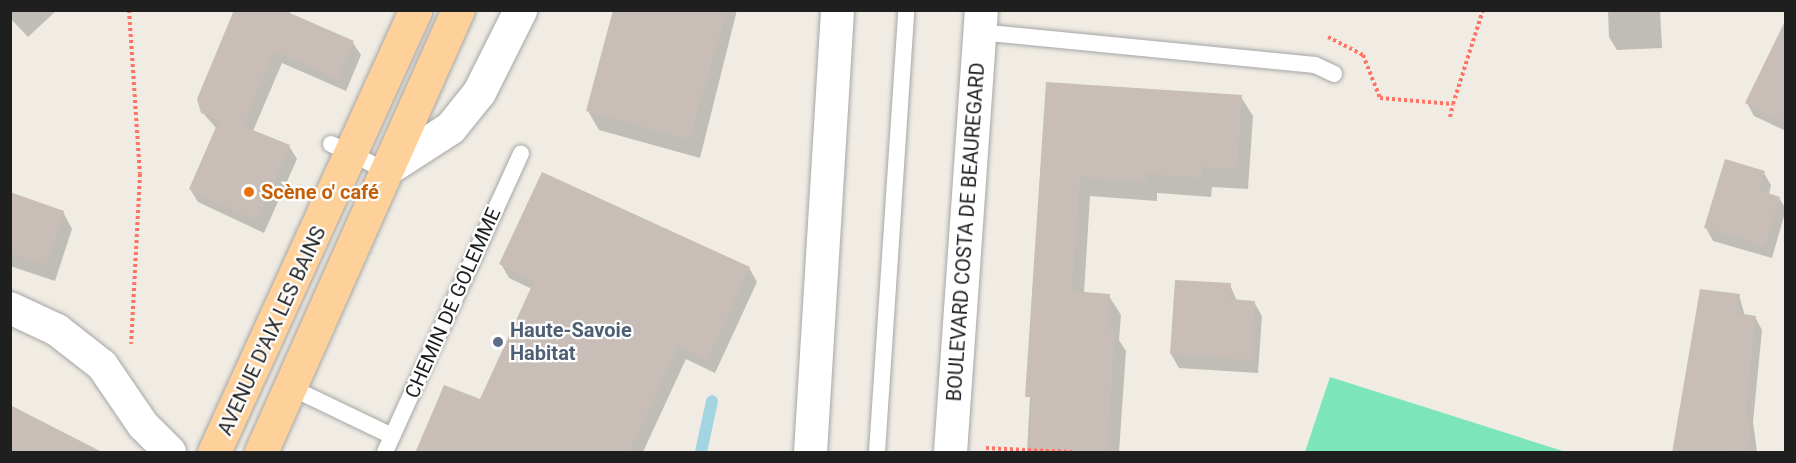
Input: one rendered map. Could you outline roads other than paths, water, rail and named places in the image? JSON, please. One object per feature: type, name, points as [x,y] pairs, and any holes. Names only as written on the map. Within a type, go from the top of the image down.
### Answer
[{"type":"main road","name":"AVENUE D'AIX LES BAINS","points":[[214,453],[343,149],[415,10]]},
{"type":"main road","name":"AVENUE D'AIX LES BAINS","points":[[261,453],[292,388],[385,170],[458,10]]},
{"type":"street","points":[[385,170],[450,128],[479,92],[520,10]]},
{"type":"street","points":[[810,453],[837,10]]},
{"type":"street","name":"BOULEVARD COSTA DE BEAUREGARD","points":[[950,453],[980,21]]},
{"type":"street","points":[[10,309],[76,342],[129,401],[170,453]]},
{"type":"lane","points":[[877,453],[906,10]]},
{"type":"lane","points":[[980,21],[1315,65],[1334,74]]},
{"type":"lane","points":[[343,149],[385,170]]},
{"type":"lane","name":"CHEMIN DE GOLEMME","points":[[385,453],[521,153]]},
{"type":"lane","points":[[292,388],[393,436]]},
{"type":"waterway","points":[[701,452],[712,401]]},
{"type":"place","name":"Scène o' café","points":[[249,192]]},
{"type":"place","name":"Haute-Savoie Habitat","points":[[498,342]]}]
